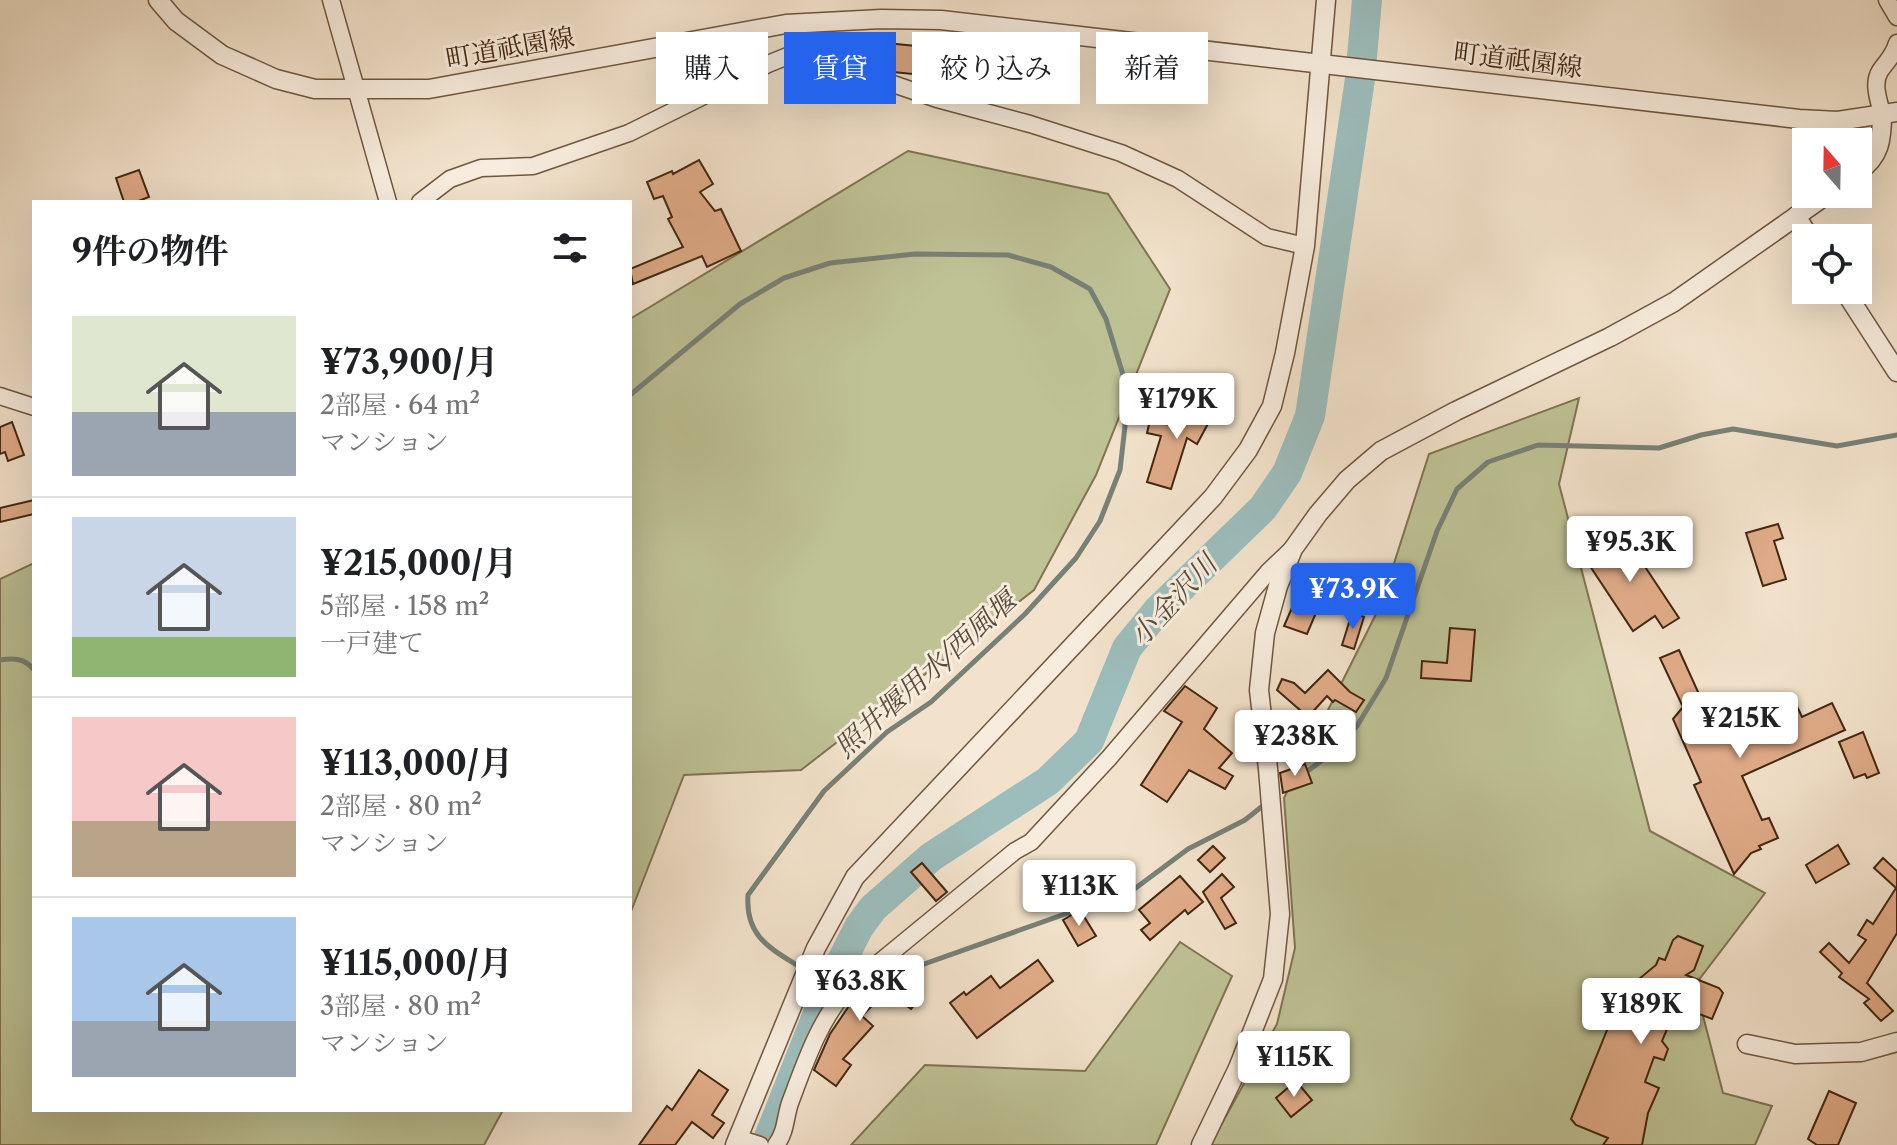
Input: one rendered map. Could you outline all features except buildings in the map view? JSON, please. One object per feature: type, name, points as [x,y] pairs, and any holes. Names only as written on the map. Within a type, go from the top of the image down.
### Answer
[{"type":"street","name":"町道祗園線","points":[[158,0],[176,21],[222,55],[276,79],[315,89],[429,89],[786,24],[831,20],[941,20],[1799,119],[1838,121],[1890,113]]},
{"type":"street","points":[[331,0],[387,200]]},
{"type":"street","points":[[760,1145],[737,1142],[816,948],[855,877],[1213,497],[1248,450],[1272,406],[1305,246],[1326,0]]},
{"type":"street","points":[[1887,0],[1897,17]]},
{"type":"street","points":[[1872,160],[1878,152],[1890,113],[1875,87],[1878,74],[1895,53],[1897,43]]},
{"type":"street","points":[[423,200],[450,179],[481,168],[533,166],[629,133],[768,64],[790,55],[819,50],[841,54],[893,84],[1121,153],[1178,179],[1267,237],[1305,246]]},
{"type":"street","points":[[776,1145],[783,1136],[788,1108],[829,1010],[859,979],[1015,851],[1031,842],[1109,758],[1269,571],[1293,549],[1347,480],[1381,451],[1674,302],[1808,208]]},
{"type":"street","points":[[1796,216],[1801,224]]},
{"type":"street","points":[[1853,304],[1897,372]]},
{"type":"street","points":[[0,396],[32,406]]},
{"type":"street","points":[[1201,1145],[1238,1068],[1273,979],[1280,914],[1259,690],[1265,633],[1278,586],[1293,549]]},
{"type":"street","points":[[1747,1044],[1795,1054],[1861,1052],[1897,1042]]},
{"type":"green space","points":[[908,151],[1108,194],[1170,289],[1096,475],[1034,590],[801,770],[684,775],[632,909],[632,318]]},
{"type":"green space","points":[[1579,398],[1559,484],[1650,831],[1765,893],[1695,985],[1723,1093],[1772,1106],[1755,1145],[1210,1145],[1277,1024],[1295,948],[1284,798],[1381,604],[1429,454]]},
{"type":"green space","points":[[32,564],[32,1112],[502,1112],[484,1145],[0,1145],[0,579]]},
{"type":"green space","points":[[1180,942],[1232,976],[1156,1145],[851,1145],[925,1065],[1085,1071]]},
{"type":"waterway","name":"小金沢川","points":[[766,1145],[828,988],[859,927],[873,908],[931,857],[1048,781],[1089,741],[1127,648],[1158,610],[1263,508],[1287,473],[1310,416],[1360,79],[1367,0]]},
{"type":"waterway","name":"照井堰用水/西風堰","points":[[632,393],[740,304],[784,278],[830,263],[915,254],[1008,255],[1051,267],[1090,289],[1106,319],[1124,378],[1125,426],[1120,470],[1100,521],[1076,558],[1025,614],[931,702],[887,732],[824,791],[748,895],[748,910],[756,932],[771,948],[803,969]]},
{"type":"waterway","points":[[1305,773],[1328,756],[1357,726],[1386,678],[1437,531],[1457,489],[1488,462],[1538,445],[1659,448],[1733,429],[1837,446],[1897,435]]},
{"type":"waterway","name":"照井堰用水/西風堰","points":[[0,660],[19,660],[32,668]]},
{"type":"waterway","points":[[896,974],[1133,890],[1188,849],[1245,820],[1265,804]]},
{"type":"waterway","name":"照井堰用水/西風堰","points":[[812,974],[828,988],[844,985]]}]
